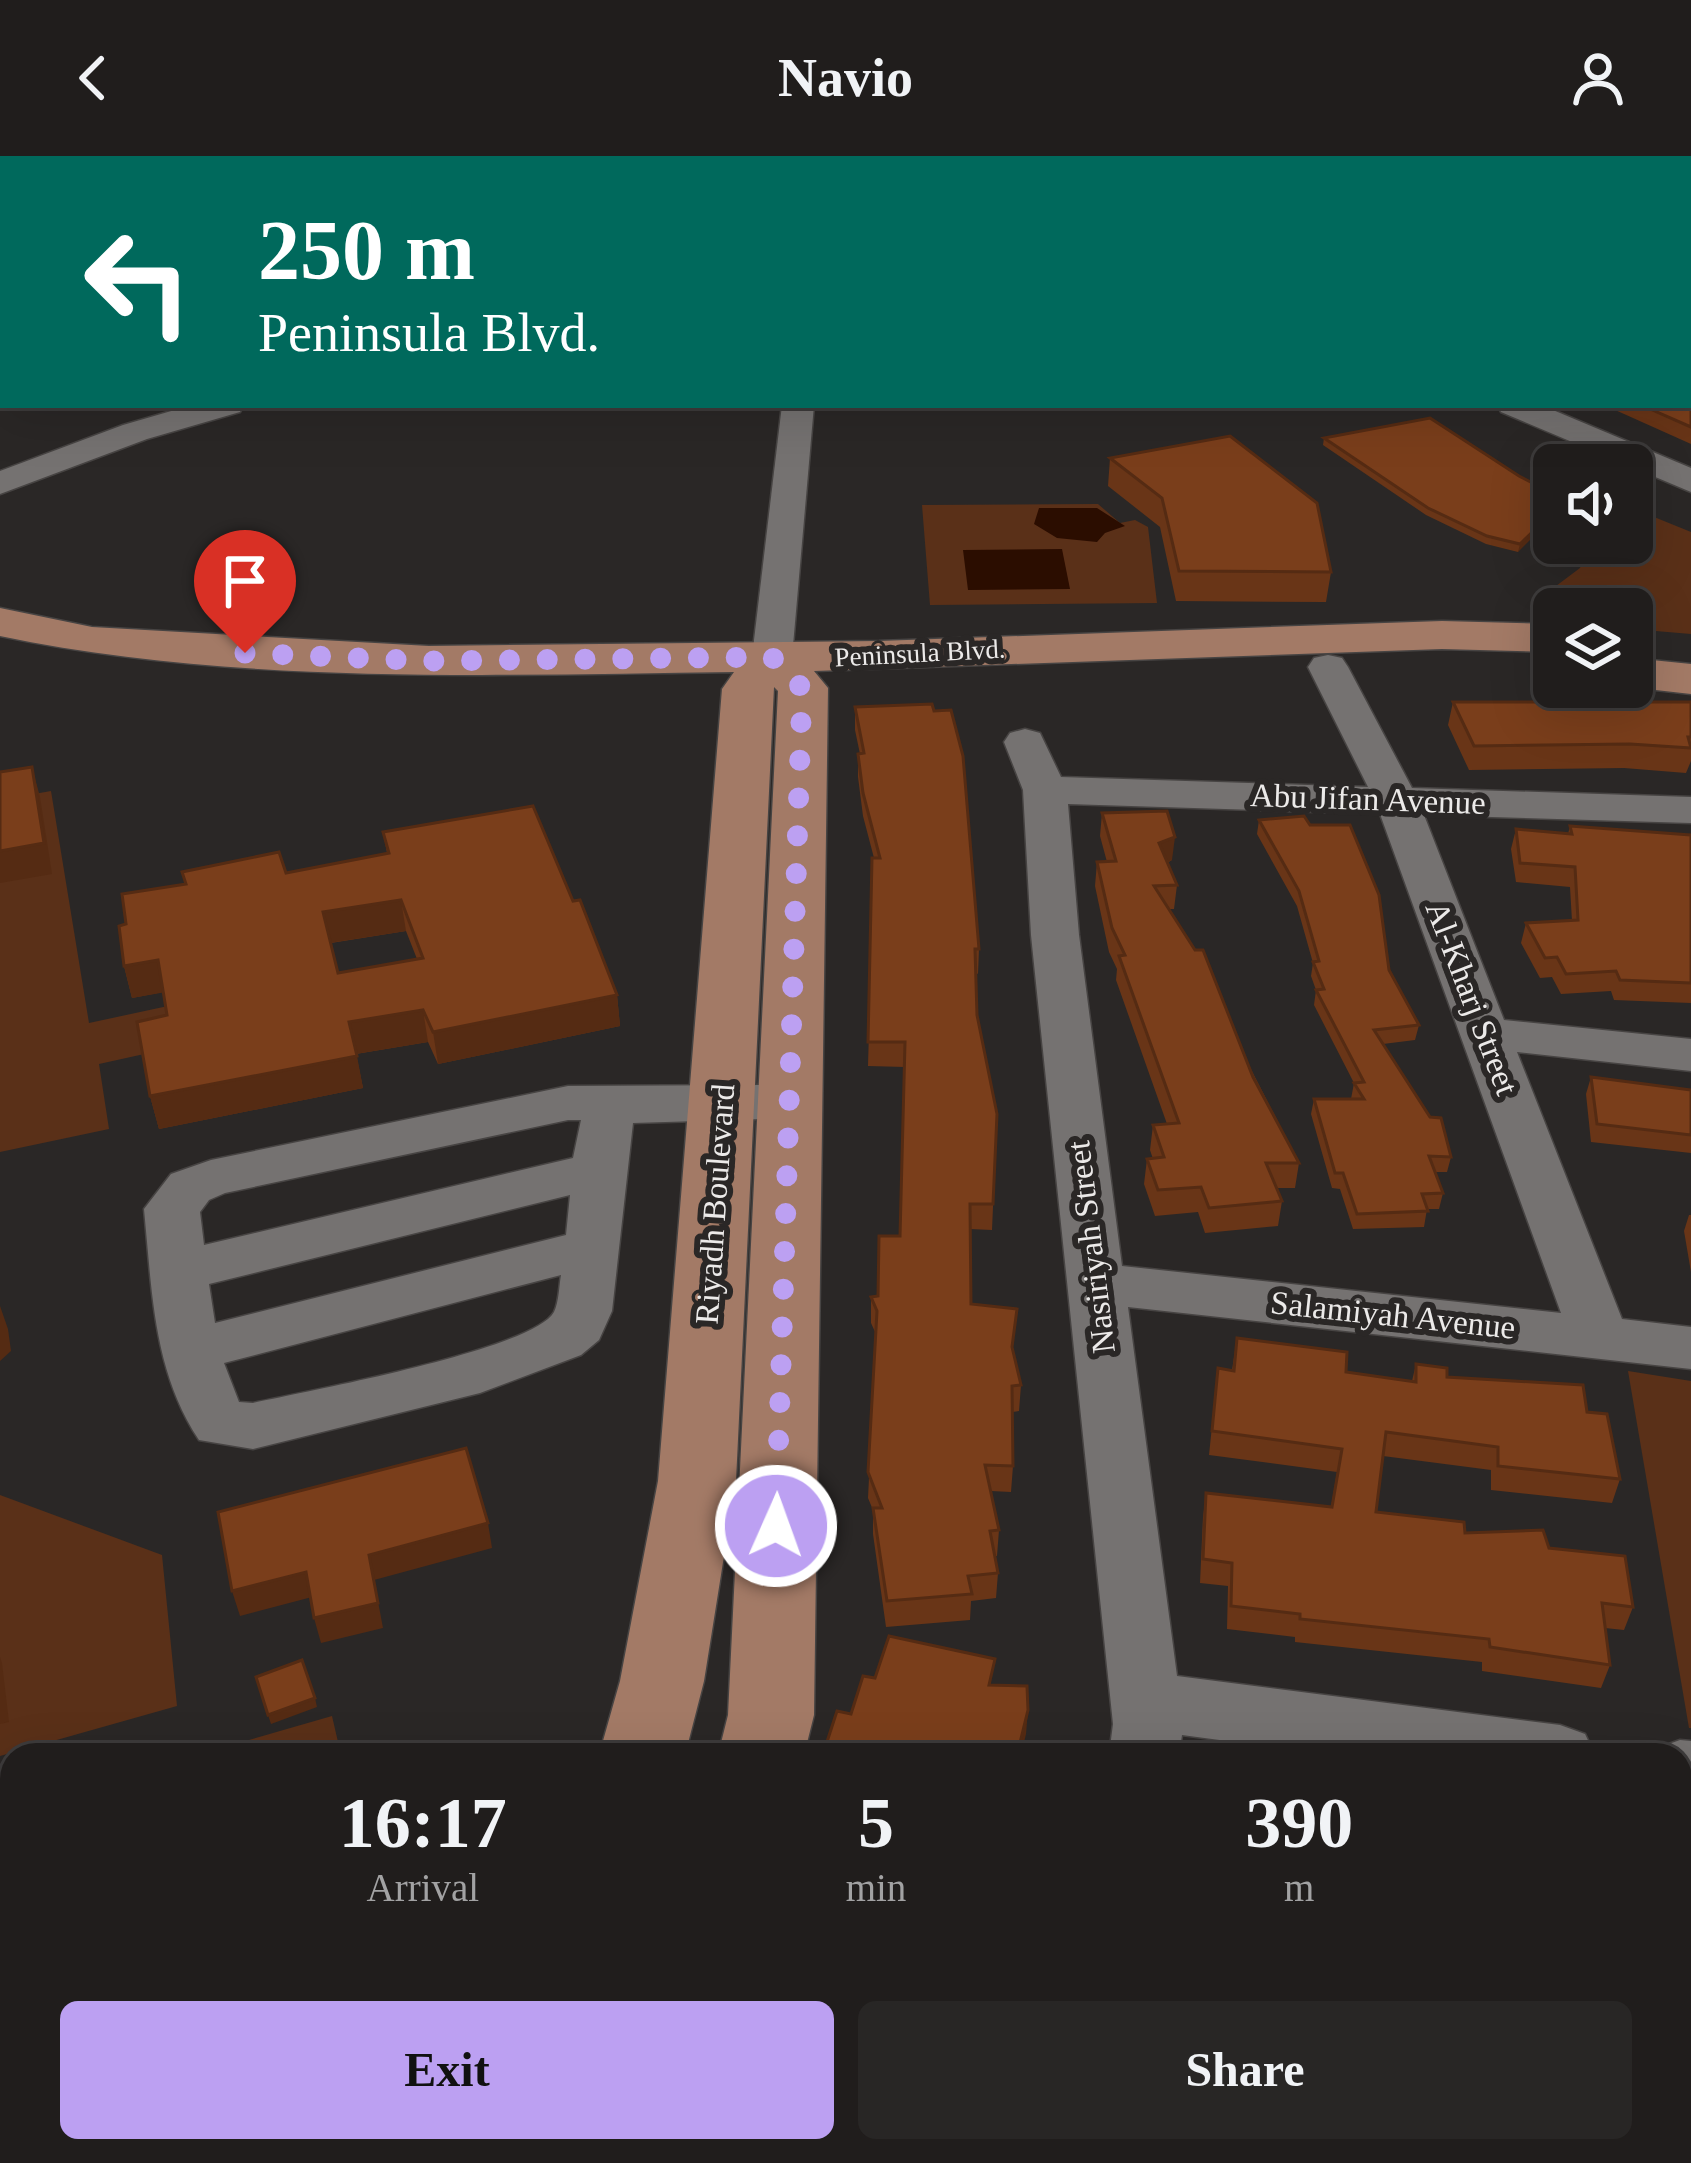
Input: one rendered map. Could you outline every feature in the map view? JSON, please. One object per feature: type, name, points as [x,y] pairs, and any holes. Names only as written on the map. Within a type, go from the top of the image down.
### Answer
[{"type":"main road","name":"Peninsula Blvd.","points":[[0,622],[92,641],[222,652],[774,678],[1442,635],[1533,637]]},
{"type":"main road","points":[[1653,642],[1691,645]]},
{"type":"main road","name":"Peninsula Blvd.","points":[[0,658],[80,675],[242,689],[1328,667],[1533,668]]},
{"type":"main road","points":[[1653,675],[1691,679]]},
{"type":"main road","name":"Riyadh Boulevard","points":[[764,1743],[771,1715],[789,1102],[774,678]]},
{"type":"main road","name":"Riyadh Boulevard","points":[[646,1743],[662,1682],[697,1481],[721,1103],[774,678]]},
{"type":"street","points":[[0,483],[135,432],[218,408]]},
{"type":"street","name":"Riyadh Boulevard","points":[[774,678],[798,408]]},
{"type":"street","points":[[1520,408],[1691,482]]},
{"type":"street","name":"Al-Kharj Street","points":[[1328,667],[1397,801],[1599,1337]]},
{"type":"street","name":"Abu Jifan Avenue","points":[[1035,766],[1397,801],[1691,810]]},
{"type":"street","name":"Nasiriyah Street","points":[[1035,766],[1145,1728]]},
{"type":"street","points":[[1485,1033],[1691,1054]]},
{"type":"street","points":[[624,1104],[611,1113],[602,1132],[579,1325],[556,1346],[253,1426],[221,1424],[208,1410],[193,1350],[172,1209],[190,1187],[211,1178],[568,1103],[789,1102]]},
{"type":"street","points":[[180,1271],[598,1170]]},
{"type":"street","points":[[193,1350],[591,1248]]},
{"type":"street","name":"Salamiyah Avenue","points":[[1096,1283],[1691,1348]]},
{"type":"street","points":[[1145,1728],[1376,1743]]},
{"type":"shaded area","points":[[1098,504],[1120,523],[1135,520],[1148,527],[1157,603],[930,605],[922,505]]},
{"type":"shaded area","points":[[1039,508],[1097,508],[1125,526],[1105,533],[1097,542],[1057,538],[1034,524]]},
{"type":"shaded area","points":[[1653,517],[1691,532],[1691,634],[1653,631],[1653,588],[1553,588],[1582,564],[1653,564]]},
{"type":"shaded area","points":[[1062,549],[1070,589],[968,590],[963,550]]},
{"type":"shaded area","points":[[51,791],[89,1023],[168,1006],[176,1047],[99,1064],[109,1129],[0,1152],[0,800]]},
{"type":"shaded area","points":[[1628,1371],[1691,1381],[1691,1728],[1689,1728]]},
{"type":"shaded area","points":[[0,1495],[162,1555],[177,1706],[46,1743],[0,1743]]},
{"type":"shaded area","points":[[332,1716],[338,1743],[239,1743]]},
{"type":"building","points":[[1648,408],[1691,408],[1691,427]]},
{"type":"building","points":[[1430,418],[1533,483],[1533,531],[1520,544],[1487,536],[1428,508],[1324,438]]},
{"type":"building","points":[[1230,436],[1317,503],[1331,572],[1179,571],[1162,498],[1110,458]]},
{"type":"building","points":[[1453,702],[1653,708],[1653,702],[1691,702],[1691,748],[1474,746]]},
{"type":"building","points":[[932,704],[934,711],[951,710],[963,756],[979,949],[975,949],[977,1015],[997,1114],[993,1204],[970,1204],[971,1304],[1017,1309],[1012,1347],[1021,1385],[1012,1386],[1013,1466],[985,1465],[999,1530],[990,1531],[998,1573],[968,1576],[972,1594],[887,1601],[873,1508],[882,1508],[868,1472],[877,1311],[871,1297],[878,1296],[879,1236],[900,1236],[905,1042],[868,1042],[872,858],[880,858],[863,793],[858,754],[864,753],[855,707]]},
{"type":"building","points":[[32,767],[44,843],[0,851],[0,772]]},
{"type":"building","points":[[533,806],[573,901],[580,900],[617,995],[433,1032],[423,1010],[349,1022],[357,1056],[150,1096],[137,1022],[167,1015],[158,960],[124,966],[119,926],[126,924],[122,894],[186,884],[182,872],[279,852],[286,873],[389,853],[383,832]],"holes":[[[401,900],[423,958],[338,973],[323,912]]]},
{"type":"building","points":[[1167,811],[1175,837],[1159,843],[1177,885],[1154,886],[1195,950],[1203,950],[1253,1077],[1299,1163],[1266,1163],[1282,1201],[1209,1208],[1201,1187],[1158,1190],[1147,1159],[1164,1157],[1153,1125],[1179,1123],[1119,956],[1125,955],[1112,928],[1097,862],[1116,861],[1102,813]]},
{"type":"building","points":[[1304,816],[1310,825],[1350,825],[1379,895],[1389,970],[1419,1025],[1374,1030],[1430,1117],[1441,1118],[1451,1157],[1429,1156],[1443,1193],[1422,1194],[1428,1211],[1357,1214],[1343,1173],[1335,1173],[1314,1099],[1364,1099],[1354,1083],[1364,1082],[1316,990],[1324,989],[1313,962],[1319,961],[1299,891],[1259,820]]},
{"type":"building","points":[[1570,826],[1691,835],[1691,983],[1620,980],[1616,971],[1566,974],[1557,957],[1545,958],[1526,923],[1578,920],[1575,867],[1520,863],[1516,829],[1572,834]]},
{"type":"building","points":[[1591,1077],[1691,1090],[1691,1135],[1597,1124]]},
{"type":"building","points":[[1237,1338],[1347,1352],[1346,1372],[1416,1382],[1416,1364],[1447,1368],[1447,1377],[1583,1385],[1587,1412],[1607,1414],[1620,1479],[1498,1466],[1498,1447],[1386,1432],[1376,1512],[1464,1522],[1465,1533],[1543,1530],[1549,1548],[1625,1556],[1633,1607],[1602,1603],[1610,1665],[1490,1647],[1489,1639],[1300,1619],[1300,1614],[1231,1606],[1232,1563],[1203,1559],[1206,1493],[1332,1507],[1342,1449],[1212,1431],[1218,1368],[1234,1371]]},
{"type":"building","points":[[466,1448],[488,1523],[369,1555],[378,1603],[314,1618],[306,1572],[232,1591],[218,1512]]},
{"type":"building","points":[[889,1636],[995,1659],[989,1685],[1027,1686],[1028,1710],[1020,1743],[827,1743],[837,1711],[851,1714],[863,1676],[875,1678]]},
{"type":"building","points":[[302,1660],[315,1698],[268,1715],[256,1677]]},
{"type":"route","points":[[245,653],[429,661],[772,657],[802,688],[776,1526]]}]
